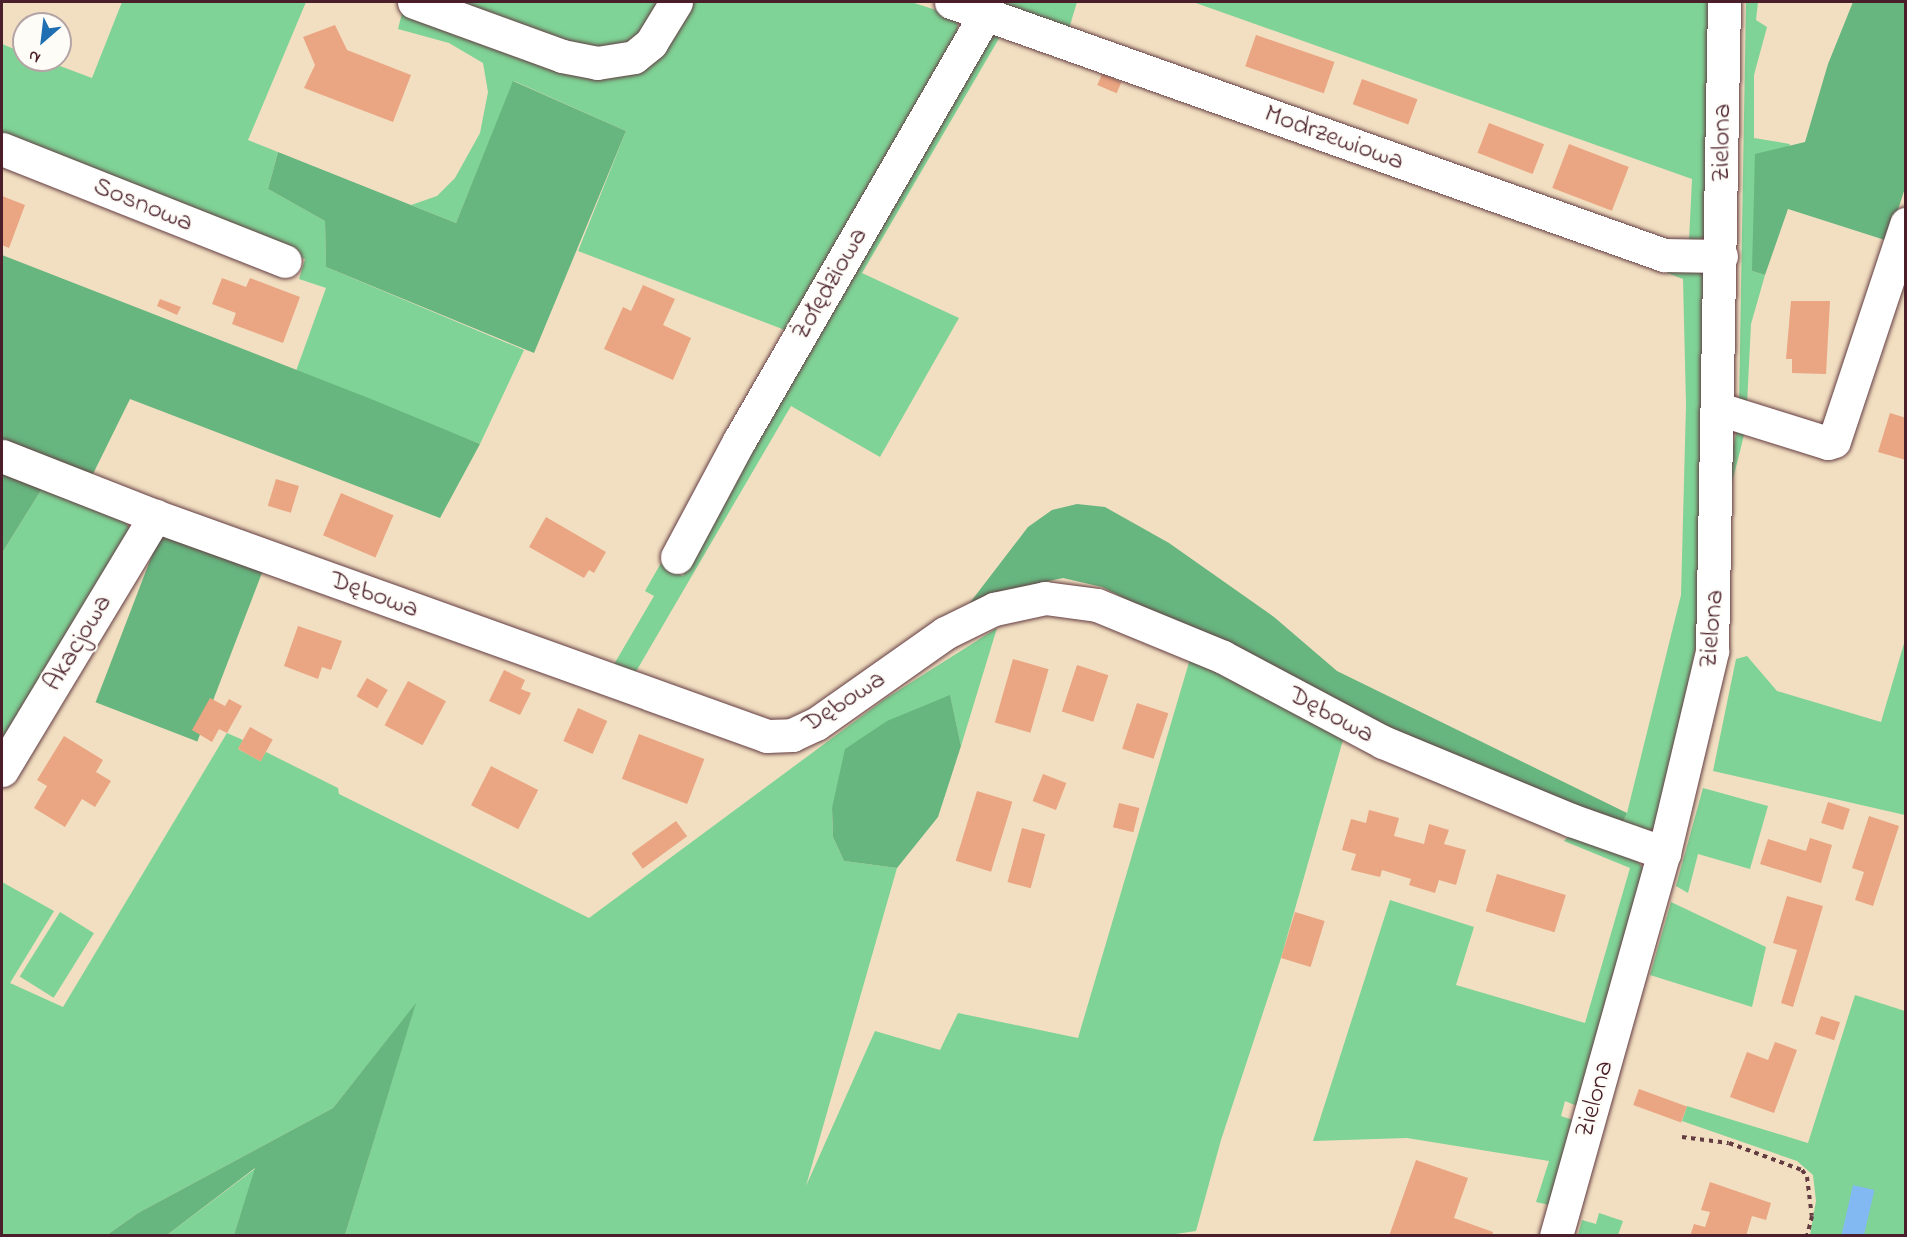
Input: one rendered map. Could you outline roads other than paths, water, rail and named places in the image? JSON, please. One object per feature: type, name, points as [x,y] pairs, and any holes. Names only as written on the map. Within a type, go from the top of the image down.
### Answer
[{"type":"street","points":[[414,2],[551,53],[597,63],[634,57],[651,43],[676,2]]},
{"type":"street","name":"Modrzewiowa","points":[[951,2],[1664,255],[1721,256]]},
{"type":"street","name":"Zielona","points":[[1556,1236],[1664,853],[1712,651],[1719,410],[1724,2]]},
{"type":"street","name":"Żołędziowa","points":[[677,557],[739,441],[986,14]]},
{"type":"street","name":"Sosnowa","points":[[2,149],[285,261]]},
{"type":"street","points":[[1719,410],[1828,442],[1834,441],[1905,224]]},
{"type":"street","name":"Dębowa","points":[[2,456],[155,516],[767,736],[792,735],[816,724],[945,633],[994,609],[1045,598],[1097,605],[1223,657],[1383,742],[1571,820],[1664,853]]},
{"type":"street","name":"Akacjowa","points":[[2,770],[155,516]]},
{"type":"water","points":[[1853,1185],[1874,1190],[1864,1236],[1842,1234]]}]
